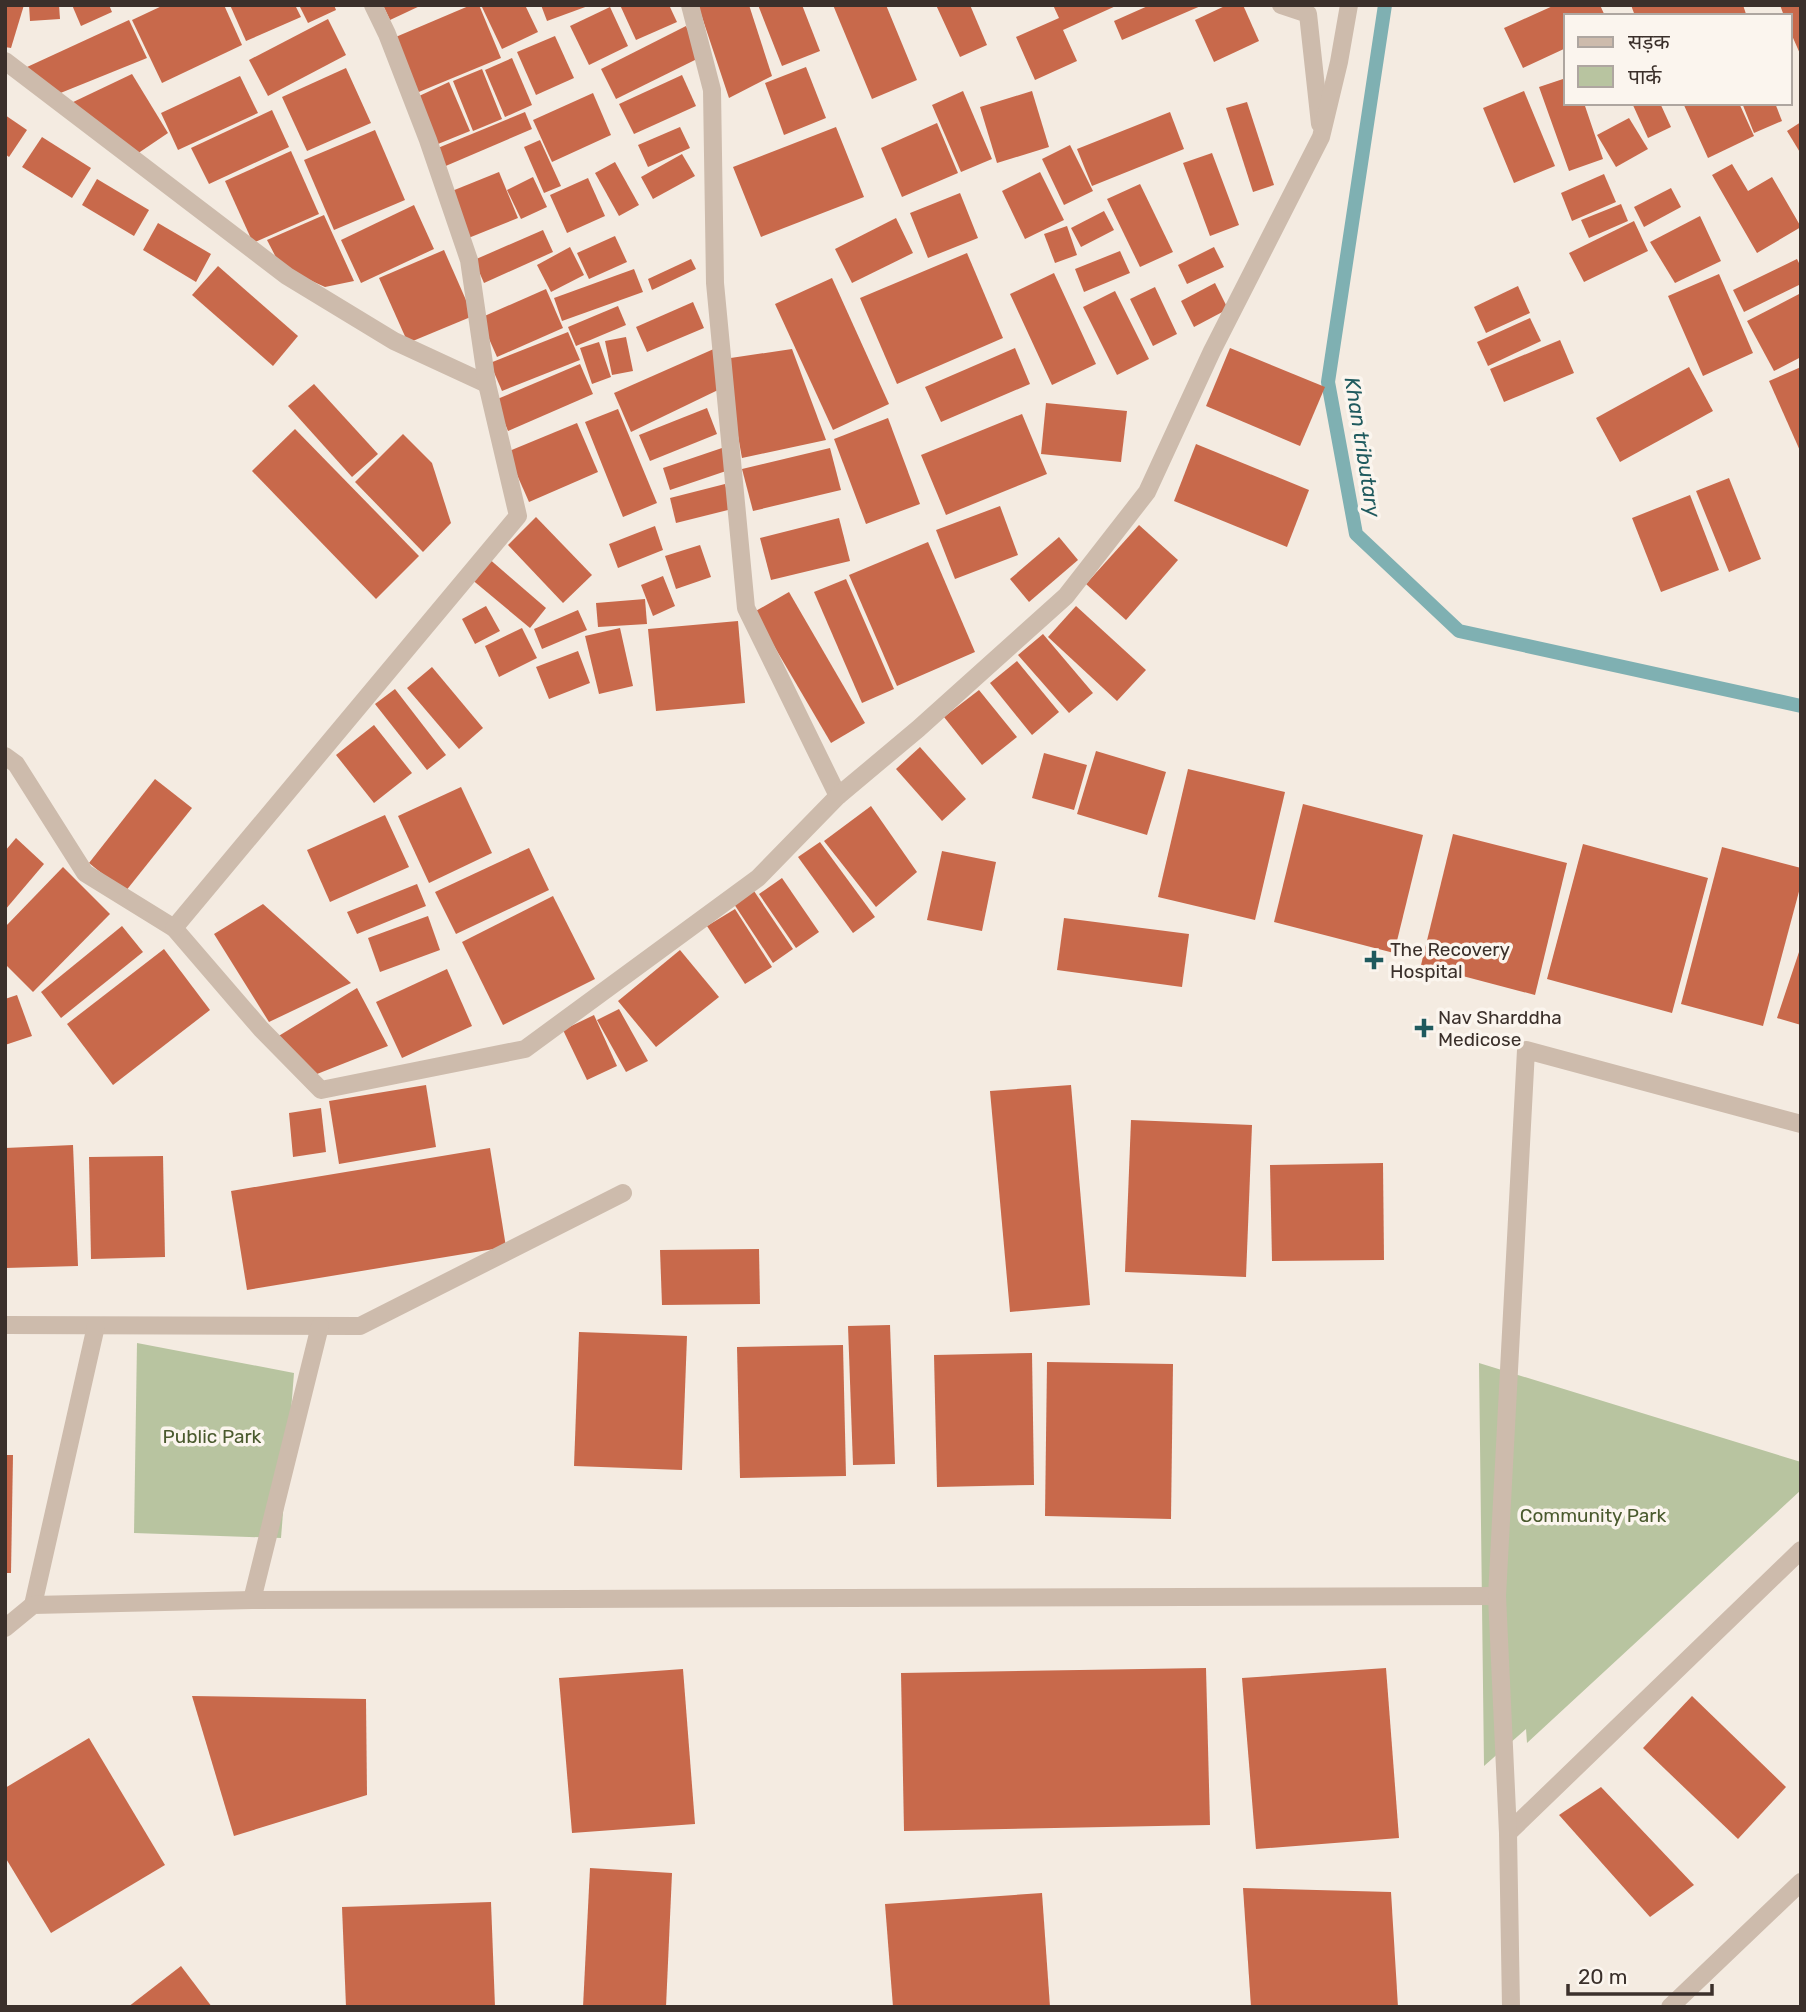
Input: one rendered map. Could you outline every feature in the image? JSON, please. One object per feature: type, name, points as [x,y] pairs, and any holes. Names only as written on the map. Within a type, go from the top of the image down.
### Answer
[{"type":"street","points":[[174,928],[518,516],[488,384],[469,260],[428,140],[373,5]]},
{"type":"street","points":[[690,5],[712,90],[715,283],[746,608],[838,796]]},
{"type":"street","points":[[1281,5],[1308,14],[1321,137]]},
{"type":"street","points":[[5,756],[16,764],[85,873],[174,928],[261,1029],[321,1090],[526,1049],[758,878],[838,796],[928,720],[1066,596],[1147,492],[1212,351],[1321,137],[1349,5]]},
{"type":"street","points":[[5,61],[288,276],[394,341],[488,384]]},
{"type":"street","points":[[1511,2007],[1508,1833],[1497,1596],[1526,1050],[1801,1124]]},
{"type":"street","points":[[5,1325],[360,1326],[623,1194]]},
{"type":"street","points":[[5,1628],[33,1605],[96,1325]]},
{"type":"street","points":[[252,1600],[320,1326]]},
{"type":"street","points":[[1508,1833],[1801,1550]]},
{"type":"street","points":[[33,1605],[252,1600],[1497,1596]]},
{"type":"street","points":[[1670,2007],[1801,1882]]},
{"type":"green space","name":"Public Park","points":[[137,1343],[294,1373],[281,1538],[134,1533]]},
{"type":"green space","name":"Community Park","points":[[1479,1363],[1801,1462],[1801,1490],[1527,1743],[1526,1729],[1484,1766]]},
{"type":"building","points":[[5,5],[24,5],[11,48],[5,47]]},
{"type":"building","points":[[29,5],[59,5],[60,19],[30,21]]},
{"type":"building","points":[[72,5],[109,5],[112,12],[81,26]]},
{"type":"building","points":[[164,5],[224,5],[242,45],[162,83],[132,20]]},
{"type":"building","points":[[230,5],[295,5],[301,17],[246,41]]},
{"type":"building","points":[[299,5],[334,5],[336,10],[308,23]]},
{"type":"building","points":[[383,5],[422,5],[390,20]]},
{"type":"building","points":[[471,5],[479,5],[501,58],[414,94],[391,39]]},
{"type":"building","points":[[481,5],[525,5],[538,32],[502,49]]},
{"type":"building","points":[[541,5],[588,5],[588,6],[547,21]]},
{"type":"building","points":[[620,5],[669,5],[677,22],[636,40]]},
{"type":"building","points":[[698,5],[749,5],[772,76],[729,98]]},
{"type":"building","points":[[758,5],[802,5],[820,51],[782,66]]},
{"type":"building","points":[[833,5],[886,5],[917,80],[872,99]]},
{"type":"building","points":[[936,5],[970,5],[987,45],[960,57]]},
{"type":"building","points":[[1053,5],[1118,5],[1063,30],[1077,61],[1035,80],[1016,37],[1059,18]]},
{"type":"building","points":[[1150,5],[1203,5],[1122,40],[1114,21]]},
{"type":"building","points":[[1227,5],[1243,5],[1259,41],[1214,62],[1195,20]]},
{"type":"building","points":[[1555,5],[1600,5],[1604,14],[1564,14],[1564,49],[1523,68],[1504,28]]},
{"type":"building","points":[[1631,5],[1743,5],[1746,14],[1634,14]]},
{"type":"building","points":[[1780,5],[1801,5],[1801,56],[1792,36],[1792,14],[1783,14]]},
{"type":"building","points":[[610,7],[628,46],[589,65],[570,26]]},
{"type":"building","points":[[328,19],[346,55],[268,96],[249,60]]},
{"type":"building","points":[[129,20],[147,58],[58,94],[27,67]]},
{"type":"building","points":[[686,26],[701,57],[616,99],[601,69]]},
{"type":"building","points":[[555,36],[574,78],[536,95],[517,52]]},
{"type":"building","points":[[512,58],[532,105],[505,117],[485,70]]},
{"type":"building","points":[[806,67],[826,118],[784,135],[765,83]]},
{"type":"building","points":[[346,68],[371,123],[307,151],[282,97]]},
{"type":"building","points":[[482,69],[502,119],[473,131],[453,81]]},
{"type":"building","points":[[132,74],[168,133],[134,156],[69,104]]},
{"type":"building","points":[[682,75],[696,106],[634,134],[619,104]]},
{"type":"building","points":[[240,76],[258,113],[178,150],[161,113]]},
{"type":"building","points":[[1564,79],[1564,105],[1585,105],[1603,159],[1569,171],[1539,87]]},
{"type":"building","points":[[449,82],[470,131],[438,144],[417,97]]},
{"type":"building","points":[[963,91],[992,159],[961,172],[932,105]]},
{"type":"building","points":[[1032,91],[1049,147],[997,163],[980,107]]},
{"type":"building","points":[[1524,91],[1555,166],[1514,183],[1483,108]]},
{"type":"building","points":[[593,93],[611,135],[552,162],[533,120]]},
{"type":"building","points":[[1247,102],[1274,185],[1253,192],[1226,108]]},
{"type":"building","points":[[1633,105],[1661,105],[1671,127],[1648,138]]},
{"type":"building","points":[[1684,105],[1740,105],[1754,136],[1708,158]]},
{"type":"building","points":[[1743,105],[1776,105],[1782,121],[1754,133]]},
{"type":"building","points":[[272,110],[289,147],[209,184],[191,148]]},
{"type":"building","points":[[525,112],[532,129],[441,168],[433,150]]},
{"type":"building","points":[[1170,112],[1184,149],[1092,186],[1077,149]]},
{"type":"building","points":[[5,115],[27,130],[9,157],[5,154]]},
{"type":"building","points":[[1629,118],[1648,149],[1616,167],[1597,135]]},
{"type":"building","points":[[1801,122],[1801,154],[1787,131]]},
{"type":"building","points":[[937,123],[958,173],[902,197],[881,148]]},
{"type":"building","points":[[680,127],[690,148],[648,167],[638,145]]},
{"type":"building","points":[[836,127],[864,197],[761,237],[733,167]]},
{"type":"building","points":[[375,130],[405,200],[334,230],[304,160]]},
{"type":"building","points":[[42,137],[91,168],[72,198],[22,167]]},
{"type":"building","points":[[540,140],[561,186],[544,193],[524,147]]},
{"type":"building","points":[[1070,145],[1093,191],[1064,205],[1042,159]]},
{"type":"building","points":[[291,151],[319,214],[253,243],[225,181]]},
{"type":"building","points":[[1212,153],[1239,225],[1210,236],[1183,163]]},
{"type":"building","points":[[682,154],[695,176],[653,199],[641,177]]},
{"type":"building","points":[[615,162],[639,205],[619,216],[595,173]]},
{"type":"building","points":[[1732,164],[1748,191],[1772,177],[1801,227],[1757,253],[1712,175]]},
{"type":"building","points":[[499,172],[518,218],[466,239],[447,193]]},
{"type":"building","points":[[1040,172],[1064,220],[1025,239],[1002,191]]},
{"type":"building","points":[[1604,174],[1616,202],[1572,221],[1561,193]]},
{"type":"building","points":[[533,177],[547,207],[521,219],[507,190]]},
{"type":"building","points":[[588,178],[605,216],[567,233],[550,195]]},
{"type":"building","points":[[97,179],[149,210],[134,236],[82,205]]},
{"type":"building","points":[[1140,184],[1173,252],[1140,267],[1107,199]]},
{"type":"building","points":[[1671,188],[1681,207],[1644,227],[1634,207]]},
{"type":"building","points":[[960,193],[978,238],[928,258],[910,213]]},
{"type":"building","points":[[1621,204],[1628,221],[1589,238],[1581,220]]},
{"type":"building","points":[[414,205],[434,249],[361,283],[341,240]]},
{"type":"building","points":[[1104,211],[1114,230],[1081,247],[1071,228]]},
{"type":"building","points":[[324,215],[354,281],[325,287],[281,267],[267,240]]},
{"type":"building","points":[[1700,216],[1721,261],[1675,283],[1650,242]]},
{"type":"building","points":[[896,218],[913,253],[852,283],[835,249]]},
{"type":"building","points":[[1634,221],[1648,251],[1584,282],[1569,253]]},
{"type":"building","points":[[158,223],[211,254],[196,282],[143,250]]},
{"type":"building","points":[[1067,226],[1077,255],[1055,263],[1044,234]]},
{"type":"building","points":[[543,230],[553,252],[484,283],[474,260]]},
{"type":"building","points":[[615,236],[627,262],[589,279],[577,253]]},
{"type":"building","points":[[570,247],[584,275],[551,292],[537,265]]},
{"type":"building","points":[[1214,247],[1224,267],[1187,284],[1178,265]]},
{"type":"building","points":[[444,250],[473,316],[408,343],[379,278]]},
{"type":"building","points":[[1120,251],[1130,273],[1084,292],[1075,269]]},
{"type":"building","points":[[967,253],[1003,338],[897,384],[860,298]]},
{"type":"building","points":[[691,259],[696,269],[652,290],[648,279]]},
{"type":"building","points":[[1797,259],[1801,267],[1801,284],[1744,312],[1733,290]]},
{"type":"building","points":[[218,266],[298,336],[273,366],[192,295]]},
{"type":"building","points":[[634,269],[643,292],[562,321],[554,298]]},
{"type":"building","points":[[1054,273],[1096,364],[1052,385],[1010,294]]},
{"type":"building","points":[[1719,274],[1753,353],[1703,376],[1668,296]]},
{"type":"building","points":[[832,278],[889,404],[833,430],[775,304]]},
{"type":"building","points":[[1215,283],[1228,309],[1194,327],[1181,301]]},
{"type":"building","points":[[1518,286],[1530,313],[1486,333],[1474,307]]},
{"type":"building","points":[[1155,287],[1177,334],[1153,346],[1130,299]]},
{"type":"building","points":[[546,289],[563,328],[497,357],[480,318]]},
{"type":"building","points":[[1115,291],[1149,359],[1117,375],[1083,307]]},
{"type":"building","points":[[1801,293],[1801,357],[1774,371],[1747,321]]},
{"type":"building","points":[[693,302],[704,328],[647,352],[636,327]]},
{"type":"building","points":[[618,306],[626,325],[576,346],[568,327]]},
{"type":"building","points":[[1530,318],[1541,341],[1488,366],[1477,342]]},
{"type":"building","points":[[568,332],[580,360],[502,391],[490,363]]},
{"type":"building","points":[[626,337],[633,371],[612,375],[605,341]]},
{"type":"building","points":[[1560,340],[1574,373],[1504,402],[1490,369]]},
{"type":"building","points":[[599,342],[611,377],[592,384],[580,348]]},
{"type":"building","points":[[716,348],[718,390],[631,432],[614,393]]},
{"type":"building","points":[[1015,348],[1030,384],[941,422],[925,387]]},
{"type":"building","points":[[1230,348],[1325,387],[1300,446],[1206,406]]},
{"type":"building","points":[[792,349],[826,440],[742,458],[724,359]]},
{"type":"building","points":[[580,364],[593,394],[508,431],[495,400]]},
{"type":"building","points":[[1689,367],[1713,411],[1620,462],[1596,418]]},
{"type":"building","points":[[1801,367],[1801,453],[1769,381]]},
{"type":"building","points":[[314,384],[378,454],[352,477],[288,406]]},
{"type":"building","points":[[1046,403],[1127,411],[1121,462],[1041,454]]},
{"type":"building","points":[[707,408],[717,434],[650,461],[639,435]]},
{"type":"building","points":[[618,409],[657,503],[623,517],[585,422]]},
{"type":"building","points":[[1022,414],[1047,474],[946,515],[921,455]]},
{"type":"building","points":[[888,418],[920,504],[866,524],[834,439]]},
{"type":"building","points":[[577,423],[598,472],[529,502],[507,452]]},
{"type":"building","points":[[295,429],[419,556],[376,599],[252,471]]},
{"type":"building","points":[[403,434],[432,463],[451,523],[423,552],[355,482]]},
{"type":"building","points":[[1196,444],[1309,490],[1287,547],[1174,501]]},
{"type":"building","points":[[722,448],[729,470],[670,490],[663,468]]},
{"type":"building","points":[[830,448],[841,490],[753,511],[742,469]]},
{"type":"building","points":[[1729,478],[1761,559],[1729,572],[1696,491]]},
{"type":"building","points":[[725,484],[732,509],[676,523],[670,498]]},
{"type":"building","points":[[1690,495],[1719,570],[1661,592],[1632,518]]},
{"type":"building","points":[[1000,506],[1018,555],[955,579],[936,530]]},
{"type":"building","points":[[536,517],[592,575],[563,603],[508,545]]},
{"type":"building","points":[[839,518],[850,561],[771,580],[760,538]]},
{"type":"building","points":[[1139,525],[1178,560],[1126,620],[1086,584]]},
{"type":"building","points":[[655,526],[663,550],[618,568],[609,544]]},
{"type":"building","points":[[1059,537],[1078,560],[1029,602],[1010,579]]},
{"type":"building","points":[[928,542],[975,652],[897,686],[849,575]]},
{"type":"building","points":[[700,545],[711,577],[676,589],[665,556]]},
{"type":"building","points":[[487,557],[546,608],[530,628],[470,578]]},
{"type":"building","points":[[663,576],[675,606],[653,616],[641,585]]},
{"type":"building","points":[[846,579],[894,689],[862,703],[814,592]]},
{"type":"building","points":[[789,592],[865,723],[831,743],[754,612]]},
{"type":"building","points":[[645,599],[647,624],[598,627],[596,603]]},
{"type":"building","points":[[486,606],[500,631],[475,644],[462,619]]},
{"type":"building","points":[[1076,606],[1146,670],[1117,701],[1048,637]]},
{"type":"building","points":[[578,610],[587,630],[542,649],[534,629]]},
{"type":"building","points":[[738,621],[745,703],[656,711],[648,629]]},
{"type":"building","points":[[522,628],[537,658],[499,677],[485,646]]},
{"type":"building","points":[[620,628],[633,686],[599,694],[585,636]]},
{"type":"building","points":[[1043,634],[1093,693],[1069,713],[1018,655]]},
{"type":"building","points":[[578,651],[590,683],[549,699],[536,667]]},
{"type":"building","points":[[1017,661],[1059,712],[1032,735],[990,683]]},
{"type":"building","points":[[432,667],[483,728],[459,749],[407,688]]},
{"type":"building","points":[[395,689],[446,755],[427,770],[375,704]]},
{"type":"building","points":[[979,690],[1017,737],[982,765],[944,717]]},
{"type":"building","points":[[374,725],[412,773],[374,803],[336,755]]},
{"type":"building","points":[[920,747],[966,799],[942,821],[896,769]]},
{"type":"building","points":[[1096,751],[1166,772],[1147,835],[1077,814]]},
{"type":"building","points":[[1044,753],[1087,765],[1074,810],[1032,798]]},
{"type":"building","points":[[1188,769],[1285,792],[1255,920],[1158,897]]},
{"type":"building","points":[[155,779],[192,808],[125,892],[89,863]]},
{"type":"building","points":[[461,787],[492,853],[429,883],[398,816]]},
{"type":"building","points":[[1303,804],[1423,835],[1394,953],[1274,922]]},
{"type":"building","points":[[871,806],[917,872],[876,907],[824,841]]},
{"type":"building","points":[[385,815],[409,867],[330,902],[307,850]]},
{"type":"building","points":[[1453,834],[1567,863],[1535,995],[1421,965]]},
{"type":"building","points":[[16,838],[44,864],[5,910],[5,851]]},
{"type":"building","points":[[820,842],[875,917],[853,933],[798,857]]},
{"type":"building","points":[[1583,844],[1708,878],[1672,1013],[1547,979]]},
{"type":"building","points":[[1722,847],[1801,868],[1801,884],[1763,1026],[1681,1004]]},
{"type":"building","points":[[529,848],[549,890],[456,934],[435,892]]},
{"type":"building","points":[[942,851],[996,862],[982,931],[927,920]]},
{"type":"building","points":[[63,867],[110,914],[33,992],[5,964],[5,927]]},
{"type":"building","points":[[782,878],[819,932],[796,948],[759,894]]},
{"type":"building","points":[[417,884],[426,906],[357,934],[347,912]]},
{"type":"building","points":[[754,891],[793,949],[773,963],[734,904]]},
{"type":"building","points":[[553,896],[595,979],[503,1025],[462,942]]},
{"type":"building","points":[[263,904],[351,983],[269,1022],[214,934]]},
{"type":"building","points":[[735,909],[772,967],[745,984],[707,926]]},
{"type":"building","points":[[428,916],[440,950],[380,972],[368,938]]},
{"type":"building","points":[[1064,918],[1189,934],[1182,987],[1057,970]]},
{"type":"building","points":[[122,926],[143,952],[61,1018],[41,992]]},
{"type":"building","points":[[1801,946],[1801,1025],[1777,1018]]},
{"type":"building","points":[[164,949],[210,1010],[113,1085],[67,1024]]},
{"type":"building","points":[[680,950],[719,997],[656,1047],[618,1001]]},
{"type":"building","points":[[447,969],[472,1026],[402,1058],[376,1002]]},
{"type":"building","points":[[357,988],[388,1046],[317,1074],[277,1037]]},
{"type":"building","points":[[17,995],[32,1036],[5,1045],[5,999]]},
{"type":"building","points":[[619,1009],[648,1061],[626,1072],[597,1020]]},
{"type":"building","points":[[594,1015],[617,1066],[587,1080],[563,1030]]},
{"type":"building","points":[[426,1085],[436,1147],[339,1164],[329,1101]]},
{"type":"building","points":[[1071,1085],[1090,1305],[1010,1312],[990,1091]]},
{"type":"building","points":[[321,1108],[326,1152],[293,1157],[289,1113]]},
{"type":"building","points":[[1131,1120],[1252,1125],[1246,1277],[1125,1272]]},
{"type":"building","points":[[73,1145],[78,1266],[5,1268],[5,1148]]},
{"type":"building","points":[[490,1148],[506,1247],[247,1290],[231,1191]]},
{"type":"building","points":[[163,1156],[165,1257],[91,1259],[89,1157]]},
{"type":"building","points":[[1383,1163],[1384,1260],[1272,1261],[1270,1165]]},
{"type":"building","points":[[759,1249],[760,1304],[662,1305],[660,1250]]},
{"type":"building","points":[[890,1325],[895,1464],[853,1465],[848,1326]]},
{"type":"building","points":[[579,1332],[687,1336],[682,1470],[574,1466]]},
{"type":"building","points":[[843,1345],[846,1476],[740,1478],[737,1347]]},
{"type":"building","points":[[1032,1353],[1034,1485],[937,1487],[934,1355]]},
{"type":"building","points":[[1047,1362],[1173,1364],[1171,1519],[1045,1516]]},
{"type":"building","points":[[5,1455],[13,1455],[11,1573],[5,1573]]},
{"type":"building","points":[[1206,1668],[1210,1825],[904,1831],[901,1673]]},
{"type":"building","points":[[1386,1668],[1399,1838],[1256,1849],[1242,1678]]},
{"type":"building","points":[[683,1669],[695,1824],[572,1833],[559,1678]]},
{"type":"building","points":[[192,1696],[366,1699],[367,1795],[234,1836]]},
{"type":"building","points":[[1692,1696],[1786,1787],[1738,1839],[1643,1748]]},
{"type":"building","points":[[89,1738],[165,1865],[51,1933],[5,1857],[5,1788]]},
{"type":"building","points":[[1601,1787],[1694,1885],[1650,1917],[1559,1815]]},
{"type":"building","points":[[590,1868],[672,1873],[666,2007],[583,2007]]},
{"type":"building","points":[[1243,1888],[1391,1892],[1398,2007],[1251,2007]]},
{"type":"building","points":[[1042,1893],[1050,2007],[893,2007],[885,1904]]},
{"type":"building","points":[[491,1902],[495,2007],[346,2007],[342,1907]]},
{"type":"building","points":[[181,1966],[212,2007],[128,2007]]},
{"type":"waterway","name":"Khan tributary","points":[[1385,5],[1328,382],[1356,534],[1459,631],[1801,706]]},
{"type":"place","name":"The Recovery Hospital","points":[[1374,960]]},
{"type":"place","name":"Nav Sharddha Medicose","points":[[1424,1028]]}]
